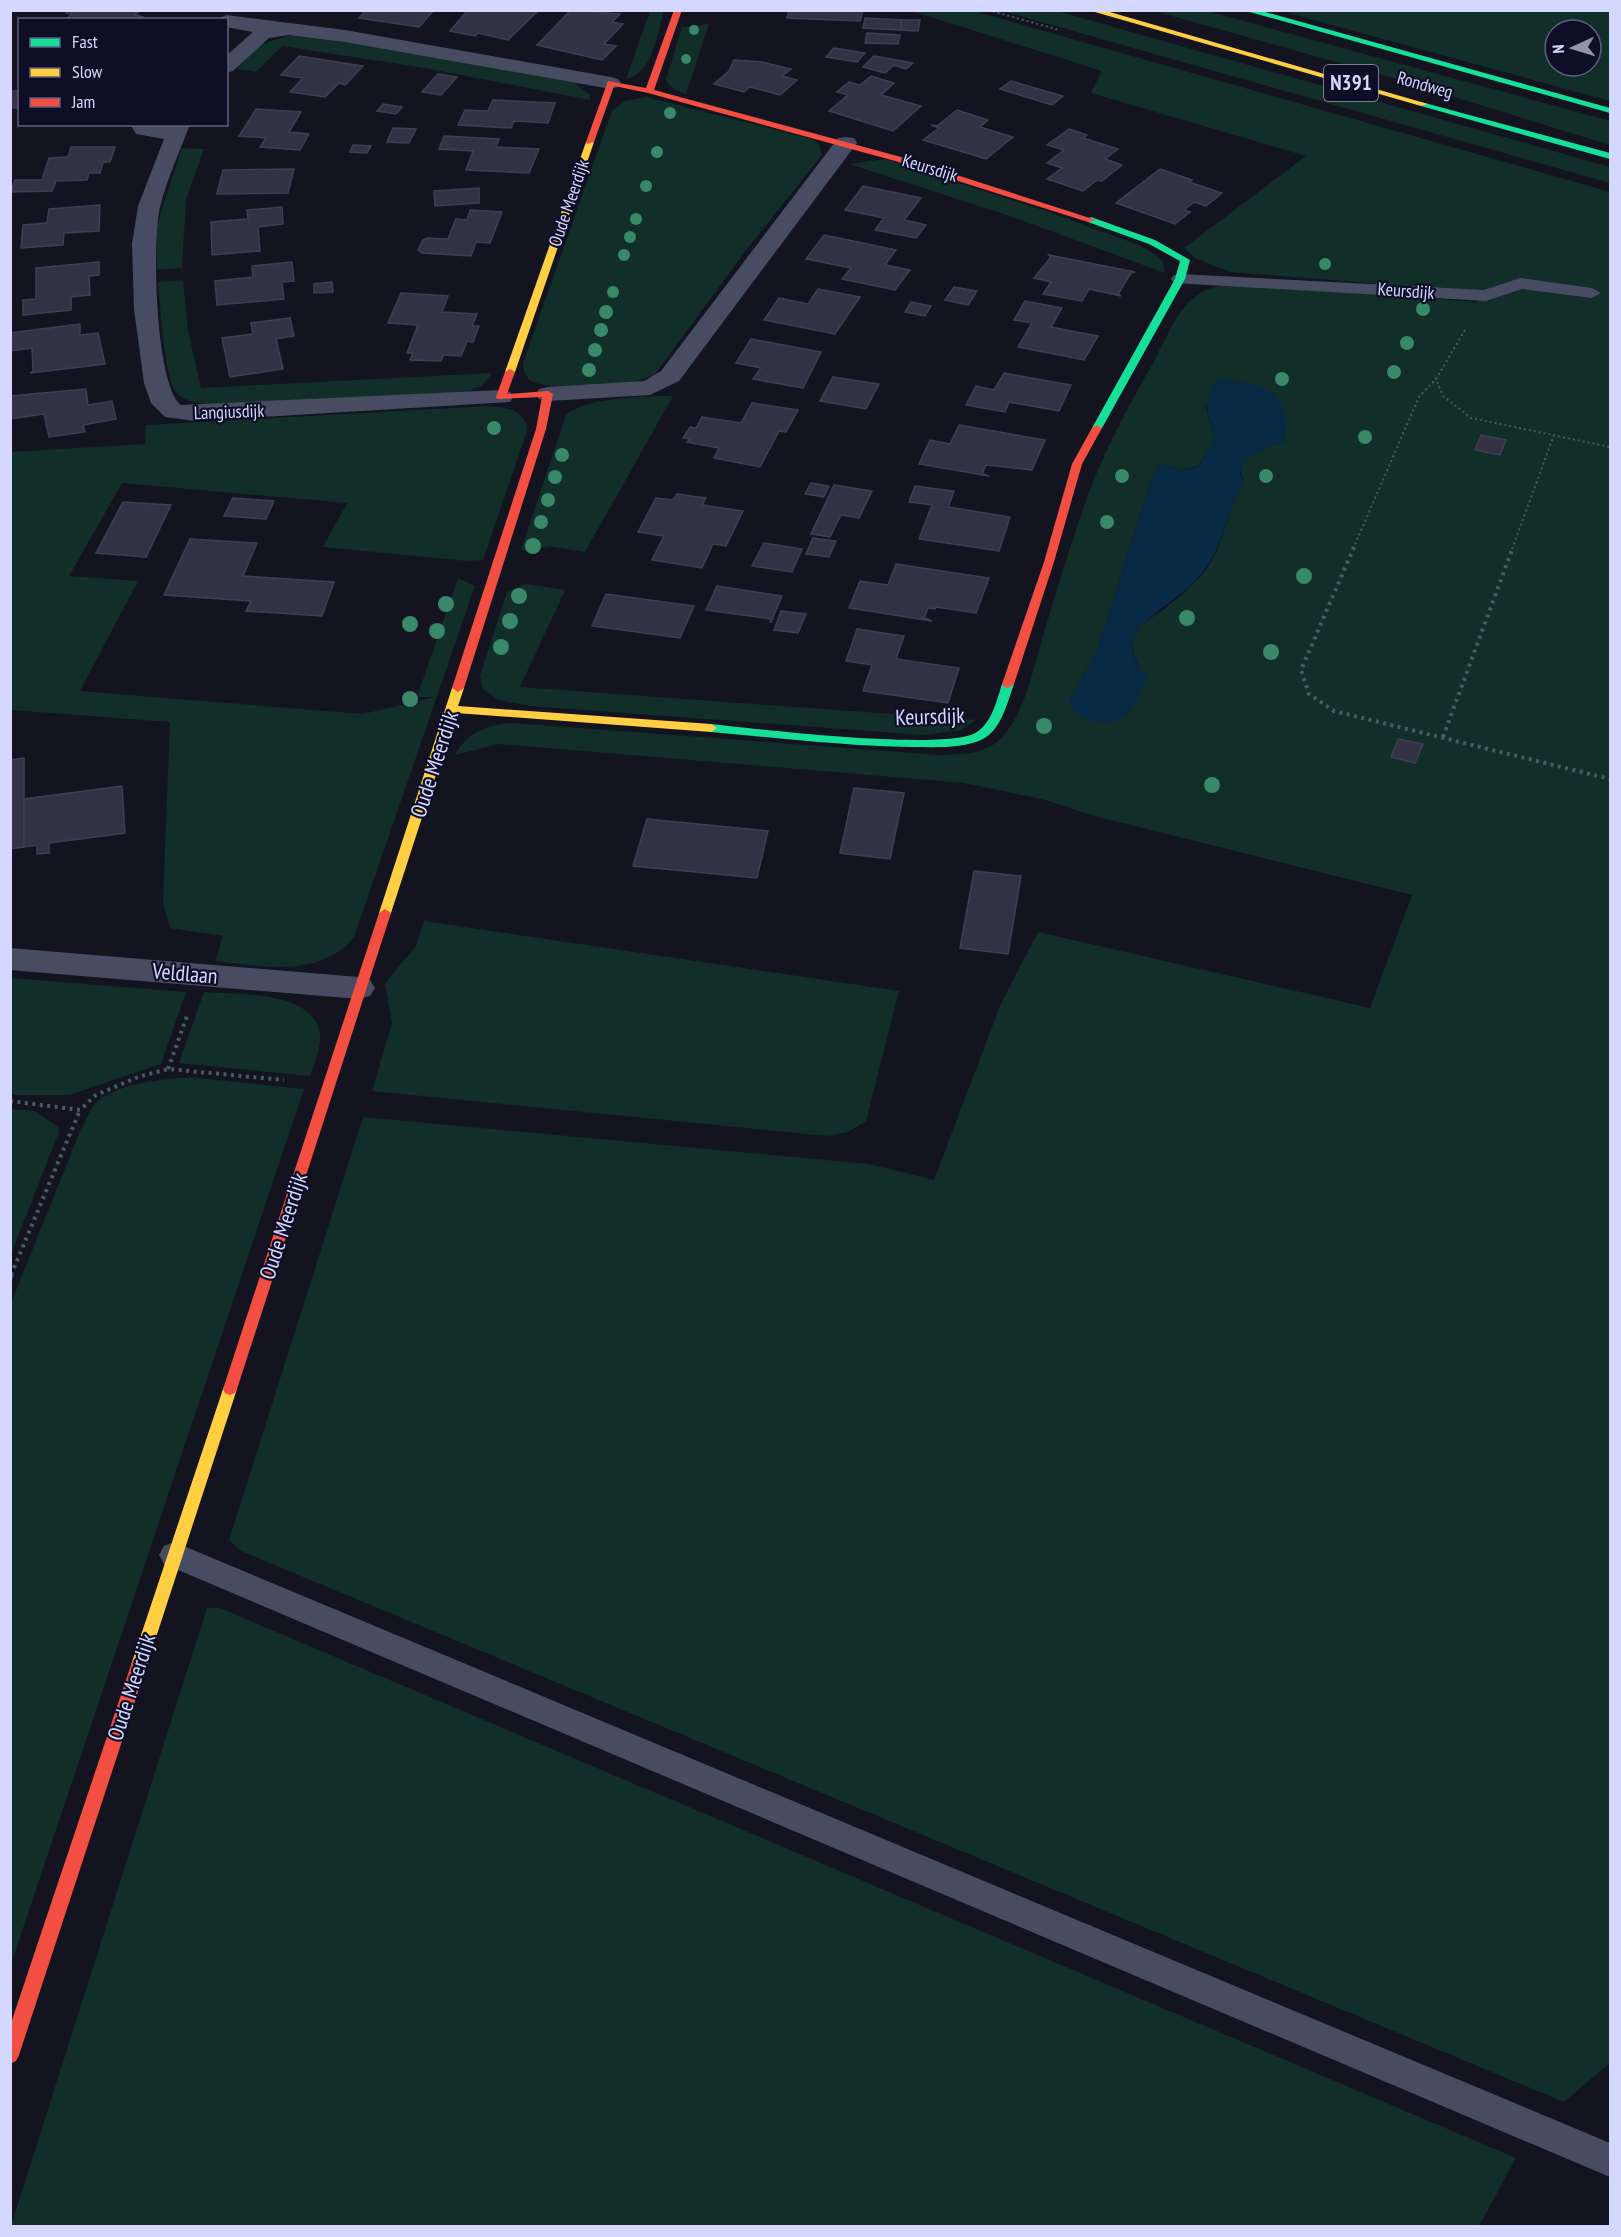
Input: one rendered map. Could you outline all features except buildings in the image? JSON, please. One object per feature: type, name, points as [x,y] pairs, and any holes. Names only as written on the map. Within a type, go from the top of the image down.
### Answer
[{"type":"street","points":[[228,21],[273,29],[345,36],[649,91],[678,10]]},
{"type":"street","name":"Rondweg","points":[[1092,10],[1611,156]]},
{"type":"street","name":"Rondweg","points":[[1247,10],[1611,111]]},
{"type":"street","points":[[228,65],[251,41],[273,29]]},
{"type":"street","name":"Oude Meerdijk","points":[[501,397],[611,83]]},
{"type":"street","name":"Keursdijk","points":[[452,709],[905,743],[946,743],[977,738],[991,725],[999,711],[1049,562],[1077,464],[1180,279],[1185,260],[1151,241],[993,187],[846,143],[649,91]]},
{"type":"street","name":"Langiusdijk","points":[[142,126],[144,129],[178,129],[149,206],[143,244],[146,309],[156,383],[163,403],[174,412],[195,414],[501,397]]},
{"type":"street","points":[[501,397],[650,388],[670,376],[846,143]]},
{"type":"street","name":"Oude Meerdijk","points":[[10,2055],[452,709],[541,429],[548,394]]},
{"type":"street","name":"Veldlaan","points":[[10,959],[359,988]]},
{"type":"lane","name":"Keursdijk","points":[[1180,279],[1486,296],[1520,283],[1592,293]]},
{"type":"lane","points":[[174,1555],[1611,2160]]},
{"type":"path","points":[[1486,296],[1436,379],[1419,397],[1301,670],[1309,694],[1334,711],[1611,779]]},
{"type":"path","points":[[1436,379],[1443,396],[1471,418],[1611,447]]},
{"type":"path","points":[[1443,737],[1554,435]]},
{"type":"path","points":[[168,1069],[202,974]]},
{"type":"path","points":[[10,1278],[80,1110],[96,1095],[138,1077],[168,1069],[329,1085]]},
{"type":"path","points":[[10,1101],[80,1110]]},
{"type":"green space","points":[[650,11],[664,11],[653,51],[642,69],[635,76],[626,79]]},
{"type":"green space","points":[[912,11],[974,11],[1610,192],[1610,2063],[1564,2102],[241,1551],[229,1540],[363,1117],[869,1164],[934,1180],[1000,1006],[1038,932],[1370,1008],[1412,895],[1094,816],[1046,800],[964,783],[499,744],[455,755],[466,740],[479,731],[495,725],[513,723],[940,755],[974,752],[990,747],[1003,736],[1018,714],[1078,522],[1107,449],[1176,319],[1193,299],[1204,291],[1218,286],[1235,284],[1477,302],[1481,292],[1230,272],[1195,258],[1184,248],[1306,156],[1091,93],[1102,71]],"holes":[[[1205,406],[1286,441],[1262,450],[1247,459],[1241,472],[1243,481],[1219,546],[1208,567],[1184,593],[1144,623],[1137,632],[1134,637],[1133,651],[1142,672],[1069,702],[1098,649],[1153,475],[1162,464],[1181,470],[1198,466],[1216,439]]]},
{"type":"green space","points":[[1003,11],[1057,11],[1610,167],[1610,183]]},
{"type":"green space","points":[[1154,11],[1207,11],[1610,121],[1610,145],[1383,75]]},
{"type":"green space","points":[[1282,11],[1610,11],[1610,101]]},
{"type":"green space","points":[[709,24],[686,94],[680,92],[671,87],[666,79],[682,27]]},
{"type":"green space","points":[[288,36],[306,36],[396,49],[573,82],[590,95],[590,100],[425,68],[282,46],[256,72],[237,69],[261,44]]},
{"type":"green space","points":[[646,97],[812,139],[819,144],[822,155],[747,249],[656,373],[632,382],[593,387],[540,384],[528,378],[523,363],[612,111],[625,101]]},
{"type":"green space","points":[[182,148],[204,149],[186,199],[182,268],[157,270],[157,225]]},
{"type":"green space","points":[[885,159],[1043,210],[1139,245],[1163,262],[1165,273],[1010,216],[849,164]]},
{"type":"green space","points":[[183,280],[188,331],[201,388],[492,373],[483,385],[464,393],[210,405],[192,402],[179,395],[172,385],[164,340],[158,282]]},
{"type":"green space","points":[[673,396],[585,552],[549,546],[531,551],[521,550],[566,415],[588,404],[602,401],[633,397]]},
{"type":"green space","points":[[501,407],[519,414],[526,424],[527,431],[483,560],[467,561],[323,547],[347,503],[122,483],[69,576],[138,581],[80,691],[363,714],[436,697],[417,697],[458,578],[475,586],[354,937],[340,950],[325,959],[308,964],[270,967],[215,961],[223,936],[170,928],[163,903],[170,722],[11,710],[11,452],[145,444],[146,425]]},
{"type":"green space","points":[[525,584],[565,590],[520,687],[976,720],[961,730],[924,735],[530,706],[499,700],[483,689],[480,676],[507,592]]},
{"type":"green space","points":[[424,921],[899,991],[866,1121],[848,1132],[827,1136],[372,1091],[392,1023],[385,983],[416,946]]},
{"type":"green space","points":[[10,978],[186,992],[161,1064],[69,1095],[15,1095],[10,1092]]},
{"type":"green space","points":[[204,992],[273,998],[305,1010],[315,1021],[320,1036],[310,1076],[179,1063]]},
{"type":"green space","points":[[189,1077],[304,1089],[11,1964],[11,1303],[81,1129],[95,1104],[103,1097],[126,1087]]},
{"type":"green space","points":[[11,1109],[35,1111],[58,1127],[59,1132],[11,1254]]},
{"type":"green space","points":[[207,1608],[220,1608],[1516,2158],[1479,2226],[11,2226]]},
{"type":"water","points":[[1218,380],[1247,383],[1273,395],[1280,402],[1284,411],[1286,441],[1257,452],[1246,461],[1240,474],[1243,481],[1213,557],[1189,587],[1152,616],[1137,632],[1132,645],[1133,655],[1148,676],[1130,710],[1120,719],[1112,721],[1086,719],[1073,709],[1069,702],[1098,649],[1153,475],[1162,464],[1181,470],[1198,467],[1215,439],[1207,403],[1208,396]]},
{"type":"traffic: fast","points":[[1247,10],[1610,111]]},
{"type":"traffic: fast","points":[[1424,104],[1610,156]]},
{"type":"traffic: fast","points":[[1091,220],[1152,242],[1185,260],[1180,279],[1097,428]]},
{"type":"traffic: fast","points":[[711,728],[852,741],[894,743],[962,741],[980,736],[986,731],[998,713],[1008,684]]},
{"type":"traffic: slow","points":[[1092,10],[1424,104]]},
{"type":"traffic: slow","points":[[510,372],[590,142]]},
{"type":"traffic: slow","points":[[385,913],[458,688]]},
{"type":"traffic: slow","points":[[452,709],[711,728]]},
{"type":"traffic: slow","points":[[139,1665],[230,1389]]},
{"type":"traffic: jam","points":[[590,142],[611,83],[649,91],[678,10]]},
{"type":"traffic: jam","points":[[649,91],[898,159],[1091,220]]},
{"type":"traffic: jam","points":[[458,688],[541,429],[548,394],[501,397],[510,372]]},
{"type":"traffic: jam","points":[[1008,684],[1049,562],[1077,464],[1097,428]]},
{"type":"traffic: jam","points":[[230,1389],[385,913]]},
{"type":"traffic: jam","points":[[10,2055],[139,1665]]}]
